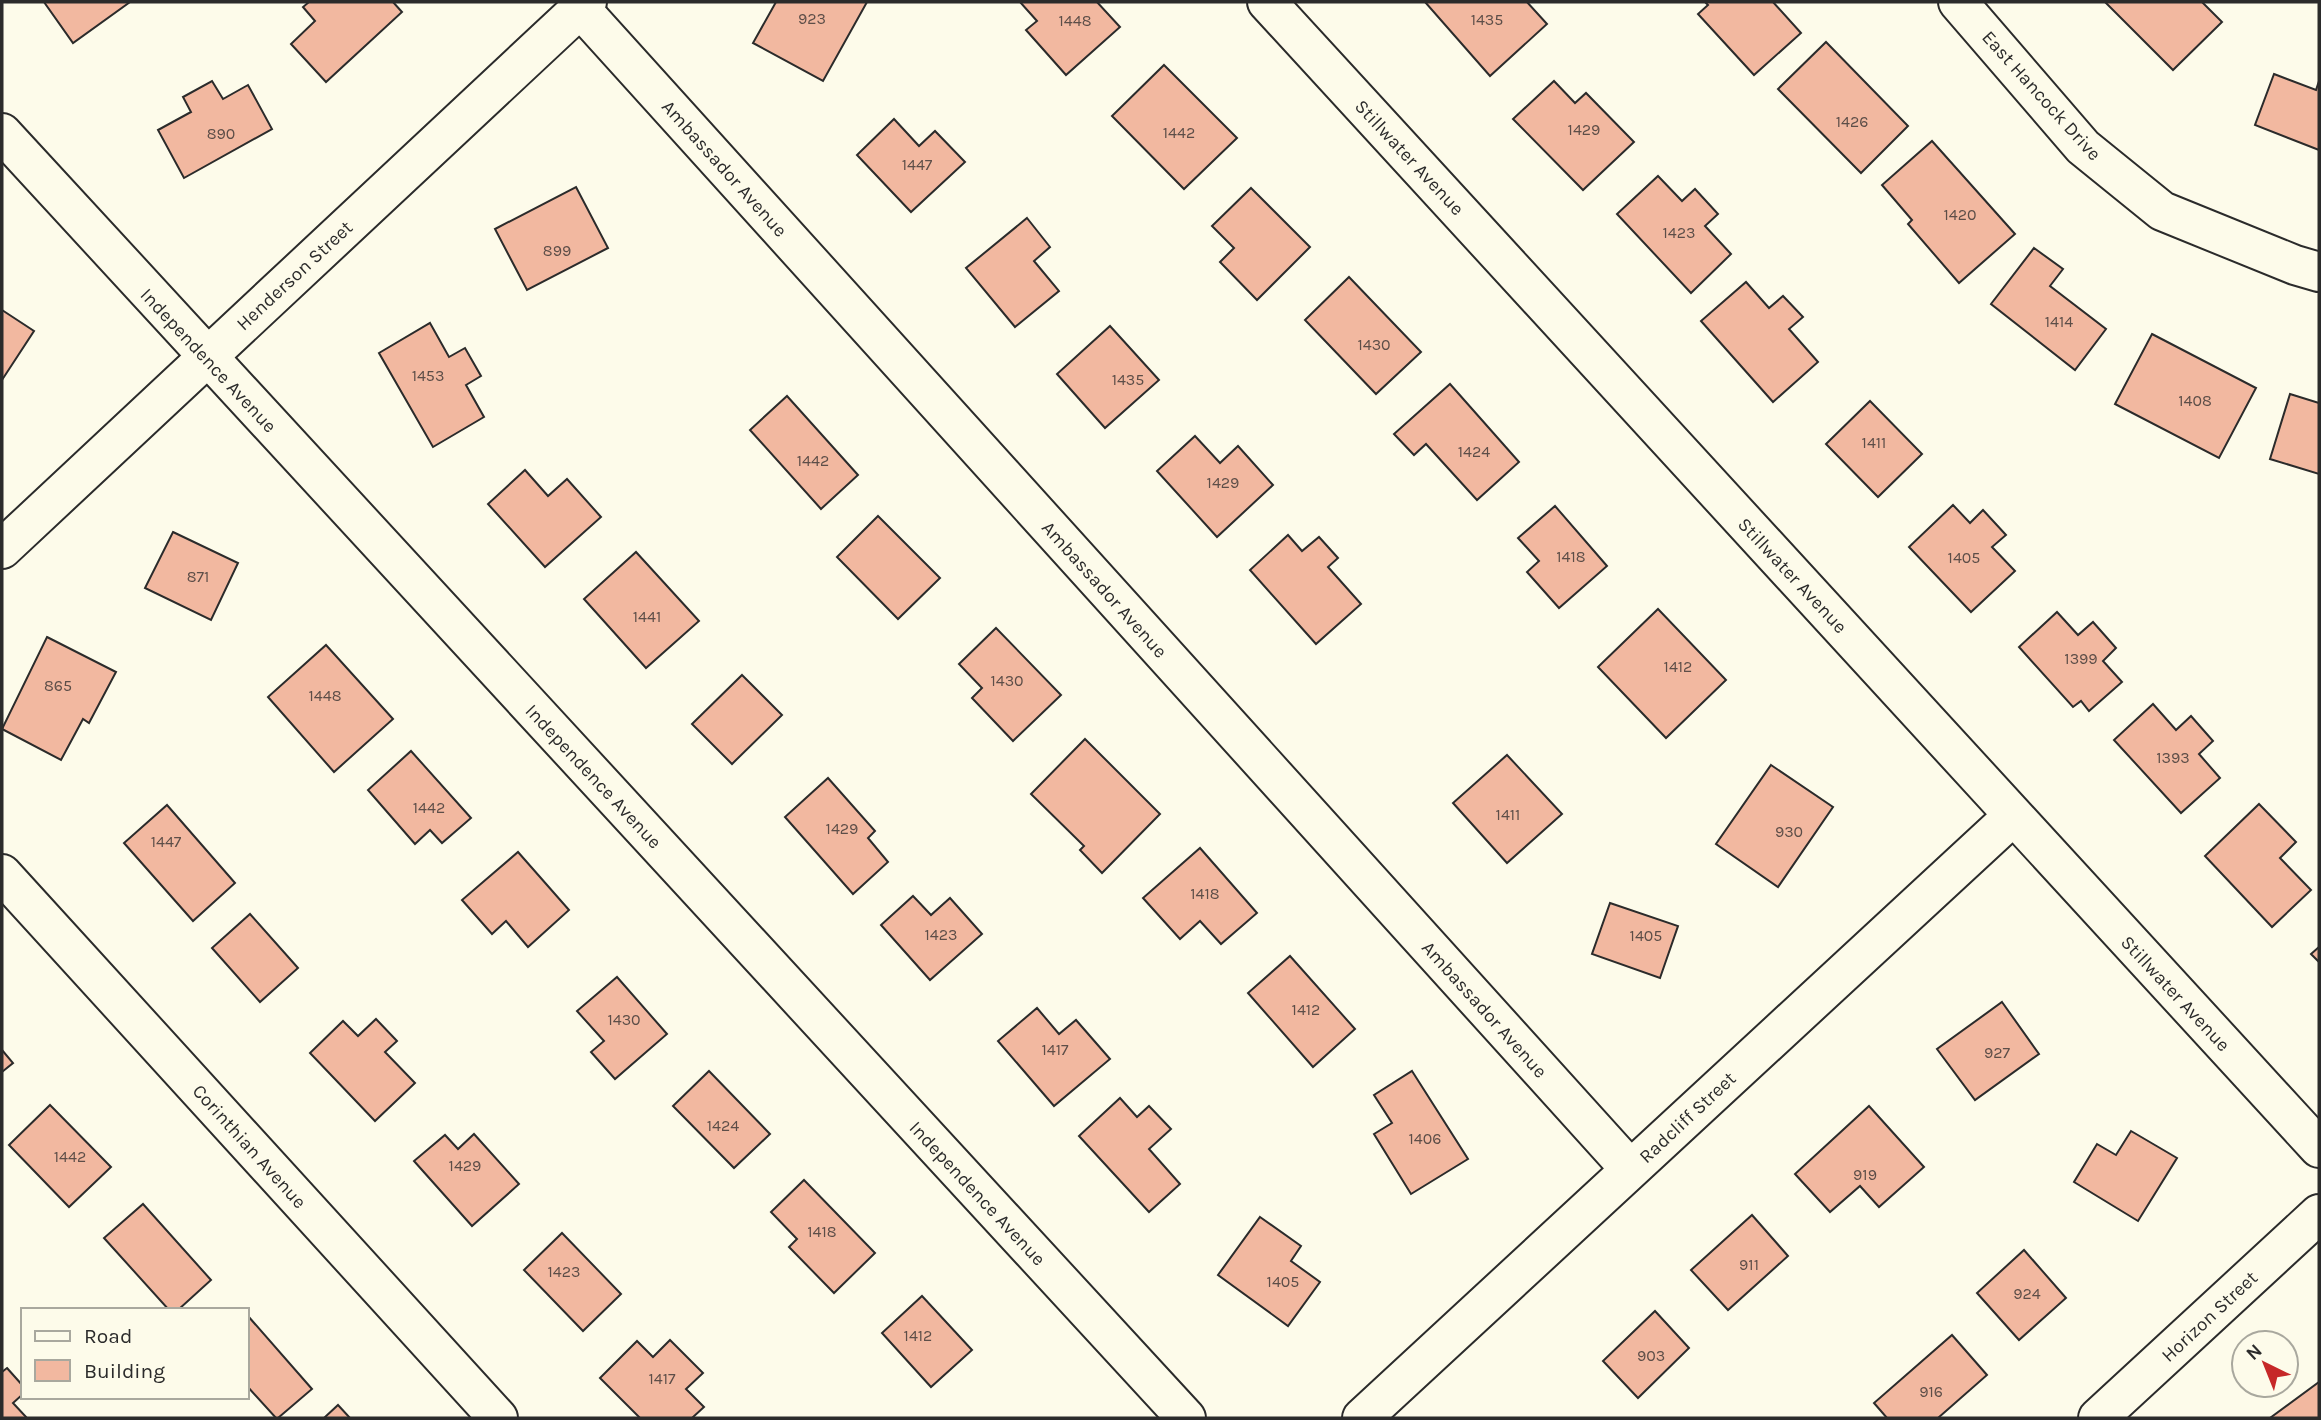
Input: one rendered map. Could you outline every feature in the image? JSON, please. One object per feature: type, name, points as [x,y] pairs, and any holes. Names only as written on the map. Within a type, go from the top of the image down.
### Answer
[{"type":"street","name":"Stillwater Avenue","points":[[1267,2],[2319,1148]]},
{"type":"street","name":"East Hancock Drive","points":[[1958,2],[2083,147],[2162,211],[2295,265],[2319,272]]},
{"type":"street","name":"Henderson Street","points":[[2,549],[584,5]]},
{"type":"street","name":"Ambassador Avenue","points":[[584,5],[1630,1170]]},
{"type":"street","name":"Independence Avenue","points":[[2,133],[1186,1418]]},
{"type":"street","name":"Radcliff Street","points":[[1362,1418],[2013,816]]},
{"type":"street","name":"Corinthian Avenue","points":[[2,874],[498,1418]]},
{"type":"street","name":"Horizon Street","points":[[2098,1418],[2319,1214]]},
{"type":"building","points":[[44,2],[130,2],[73,43]]},
{"type":"building","points":[[309,2],[393,2],[402,12],[326,82],[291,44],[315,21],[303,7]]},
{"type":"building","points":[[776,2],[867,2],[823,81],[753,43]]},
{"type":"building","points":[[1020,2],[1097,2],[1120,27],[1066,75],[1026,30],[1037,21]]},
{"type":"building","points":[[1425,2],[1527,2],[1547,24],[1490,76]]},
{"type":"building","points":[[1705,2],[1773,2],[1801,33],[1754,75],[1698,14],[1708,5]]},
{"type":"building","points":[[2105,2],[2202,2],[2222,22],[2173,70]]},
{"type":"building","points":[[1826,42],[1908,126],[1861,173],[1778,89]]},
{"type":"building","points":[[1164,65],[1237,138],[1184,189],[1112,116]]},
{"type":"building","points":[[2274,74],[2316,90],[2319,81],[2319,150],[2255,125]]},
{"type":"building","points":[[212,81],[223,99],[248,85],[272,129],[184,178],[158,130],[191,112],[183,97]]},
{"type":"building","points":[[1554,81],[1575,103],[1586,93],[1634,142],[1583,190],[1513,119]]},
{"type":"building","points":[[894,119],[919,146],[935,131],[965,162],[911,212],[857,155]]},
{"type":"building","points":[[1932,141],[2015,234],[1959,283],[1908,224],[1912,220],[1882,185]]},
{"type":"building","points":[[1658,176],[1682,201],[1695,189],[1718,214],[1705,226],[1731,254],[1691,293],[1617,214]]},
{"type":"building","points":[[576,187],[608,248],[527,290],[495,229]]},
{"type":"building","points":[[1251,188],[1310,247],[1257,300],[1220,262],[1234,248],[1212,226]]},
{"type":"building","points":[[1027,218],[1050,247],[1034,261],[1059,291],[1015,327],[966,268]]},
{"type":"building","points":[[2034,248],[2063,269],[2050,286],[2106,329],[2075,370],[1991,304]]},
{"type":"building","points":[[1349,277],[1421,352],[1376,394],[1305,320]]},
{"type":"building","points":[[1746,282],[1769,308],[1783,296],[1803,317],[1789,329],[1818,362],[1773,402],[1701,321]]},
{"type":"building","points":[[2,310],[34,331],[2,380]]},
{"type":"building","points":[[430,323],[449,357],[465,348],[481,376],[466,385],[484,417],[433,447],[379,353]]},
{"type":"building","points":[[1110,326],[1159,380],[1105,428],[1057,374]]},
{"type":"building","points":[[2152,334],[2256,388],[2219,458],[2115,404]]},
{"type":"building","points":[[1450,384],[1519,462],[1477,500],[1426,444],[1414,455],[1394,434]]},
{"type":"building","points":[[2290,394],[2319,403],[2319,474],[2270,459]]},
{"type":"building","points":[[787,396],[858,475],[821,509],[750,430]]},
{"type":"building","points":[[1870,401],[1922,454],[1878,497],[1826,444]]},
{"type":"building","points":[[1195,436],[1220,463],[1238,446],[1273,485],[1217,537],[1157,471]]},
{"type":"building","points":[[525,470],[548,496],[567,479],[601,517],[545,567],[488,504]]},
{"type":"building","points":[[1953,505],[1970,523],[1983,510],[2006,535],[1992,547],[2015,571],[1971,612],[1909,547]]},
{"type":"building","points":[[1555,506],[1607,566],[1559,608],[1527,572],[1539,561],[1518,538]]},
{"type":"building","points":[[878,516],[940,578],[898,619],[837,557]]},
{"type":"building","points":[[173,532],[238,563],[211,620],[145,588]]},
{"type":"building","points":[[1288,535],[1302,551],[1319,537],[1338,558],[1328,567],[1361,604],[1316,644],[1250,570]]},
{"type":"building","points":[[636,552],[699,621],[646,668],[584,599]]},
{"type":"building","points":[[1658,609],[1726,680],[1666,738],[1598,667]]},
{"type":"building","points":[[2057,612],[2078,635],[2093,622],[2116,648],[2103,661],[2122,682],[2089,711],[2081,701],[2073,707],[2019,647]]},
{"type":"building","points":[[996,628],[1061,695],[1013,741],[972,698],[982,688],[959,664]]},
{"type":"building","points":[[47,637],[116,672],[89,723],[83,719],[61,760],[2,729]]},
{"type":"building","points":[[326,645],[393,719],[334,772],[268,697]]},
{"type":"building","points":[[742,675],[782,715],[732,764],[692,724]]},
{"type":"building","points":[[2153,704],[2176,730],[2191,716],[2213,741],[2199,754],[2220,778],[2181,813],[2114,740]]},
{"type":"building","points":[[1085,739],[1160,814],[1102,873],[1080,850],[1084,846],[1031,794]]},
{"type":"building","points":[[411,751],[471,818],[442,843],[430,830],[415,844],[368,790]]},
{"type":"building","points":[[1507,755],[1562,814],[1507,863],[1453,803]]},
{"type":"building","points":[[1771,765],[1833,807],[1778,887],[1716,844]]},
{"type":"building","points":[[828,778],[875,831],[868,838],[888,862],[853,894],[785,817]]},
{"type":"building","points":[[2259,804],[2296,842],[2280,858],[2311,890],[2272,927],[2205,856]]},
{"type":"building","points":[[167,805],[235,883],[193,921],[124,843]]},
{"type":"building","points":[[1200,848],[1257,913],[1221,944],[1200,921],[1180,939],[1143,898]]},
{"type":"building","points":[[518,852],[569,910],[528,947],[506,921],[492,934],[462,900]]},
{"type":"building","points":[[913,896],[931,915],[950,898],[982,934],[930,980],[881,925]]},
{"type":"building","points":[[1610,903],[1678,926],[1660,978],[1592,954]]},
{"type":"building","points":[[250,914],[298,968],[260,1002],[212,948]]},
{"type":"building","points":[[2319,947],[2319,962],[2311,954]]},
{"type":"building","points":[[1290,956],[1355,1029],[1313,1067],[1248,993]]},
{"type":"building","points":[[617,977],[667,1034],[615,1079],[591,1052],[604,1041],[577,1011]]},
{"type":"building","points":[[2002,1002],[2039,1054],[1975,1100],[1937,1049]]},
{"type":"building","points":[[1037,1008],[1059,1034],[1076,1020],[1110,1059],[1054,1106],[998,1041]]},
{"type":"building","points":[[376,1019],[397,1041],[385,1052],[415,1083],[375,1121],[310,1053],[343,1021],[358,1036]]},
{"type":"building","points":[[2,1050],[13,1063],[2,1072]]},
{"type":"building","points":[[709,1071],[770,1134],[734,1168],[673,1106]]},
{"type":"building","points":[[1412,1071],[1468,1159],[1411,1194],[1374,1134],[1392,1123],[1374,1095]]},
{"type":"building","points":[[1120,1098],[1137,1117],[1149,1106],[1171,1129],[1149,1149],[1180,1184],[1149,1212],[1079,1136]]},
{"type":"building","points":[[50,1105],[111,1167],[69,1207],[9,1145]]},
{"type":"building","points":[[1869,1106],[1924,1167],[1879,1207],[1860,1186],[1830,1212],[1795,1174]]},
{"type":"building","points":[[2131,1131],[2177,1158],[2138,1221],[2074,1182],[2097,1144],[2116,1155]]},
{"type":"building","points":[[474,1134],[519,1184],[472,1226],[414,1161],[445,1135],[458,1149]]},
{"type":"building","points":[[804,1180],[875,1253],[834,1293],[789,1247],[797,1239],[771,1212]]},
{"type":"building","points":[[143,1204],[211,1280],[180,1308],[167,1308],[104,1238]]},
{"type":"building","points":[[1752,1215],[1788,1256],[1728,1310],[1691,1270]]},
{"type":"building","points":[[1260,1217],[1301,1246],[1291,1261],[1320,1282],[1288,1326],[1218,1275]]},
{"type":"building","points":[[562,1233],[621,1294],[583,1331],[524,1270]]},
{"type":"building","points":[[2024,1250],[2066,1298],[2019,1340],[1977,1293]]},
{"type":"building","points":[[922,1296],[972,1350],[931,1387],[882,1333]]},
{"type":"building","points":[[1655,1311],[1689,1348],[1638,1398],[1603,1361]]},
{"type":"building","points":[[248,1316],[312,1389],[276,1418],[248,1387]]},
{"type":"building","points":[[1952,1335],[1987,1375],[1938,1418],[1887,1418],[1874,1403]]},
{"type":"building","points":[[670,1340],[703,1373],[686,1389],[704,1407],[692,1418],[640,1418],[600,1378],[637,1341],[653,1357]]},
{"type":"building","points":[[7,1368],[21,1384],[21,1396],[13,1403],[27,1418],[2,1418],[2,1372]]},
{"type":"building","points":[[2319,1382],[2319,1418],[2270,1418],[2296,1399],[2300,1399],[2300,1396]]},
{"type":"building","points":[[338,1405],[350,1418],[324,1418]]}]
